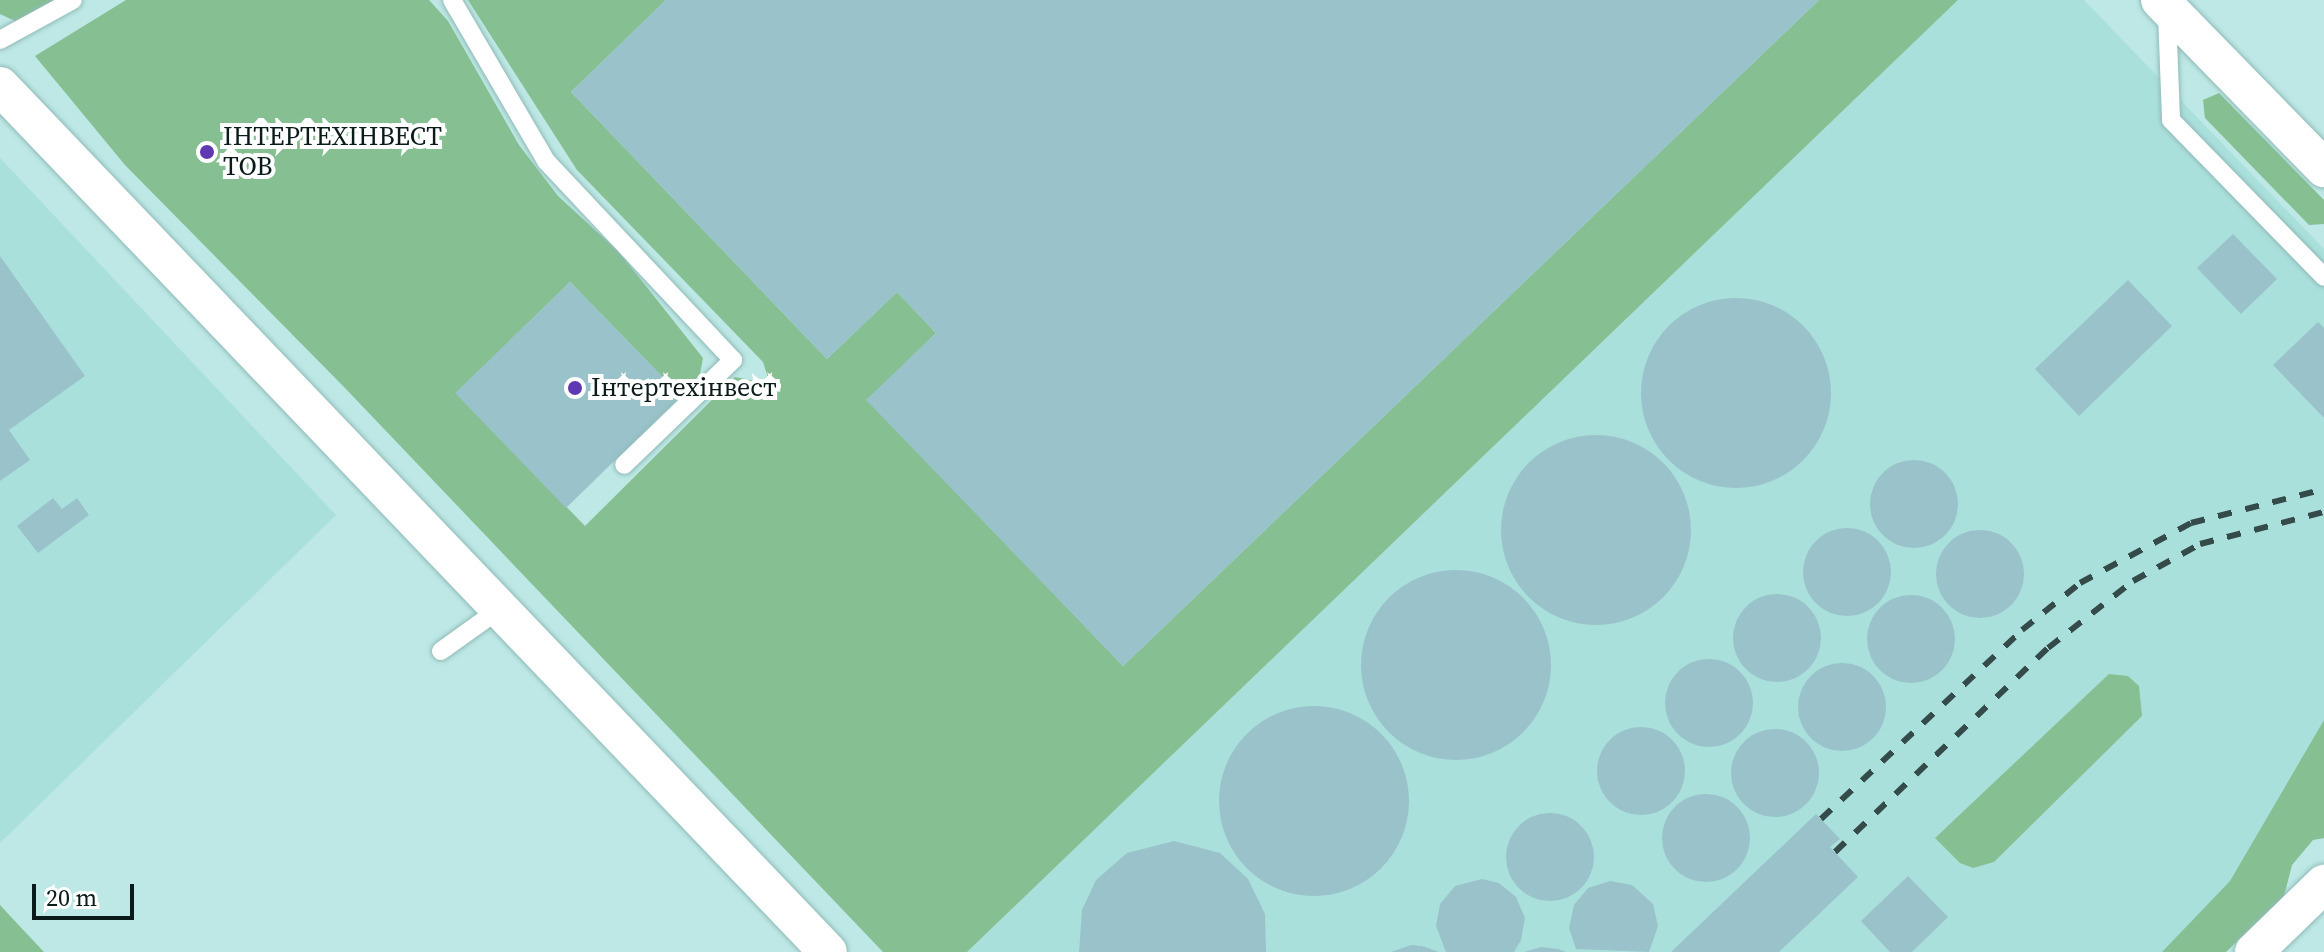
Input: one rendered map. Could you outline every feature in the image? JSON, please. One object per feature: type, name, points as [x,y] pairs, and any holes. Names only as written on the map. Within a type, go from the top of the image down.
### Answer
[{"type":"street","points":[[2164,4],[2324,168]]},
{"type":"street","points":[[0,86],[828,952]]},
{"type":"street","points":[[2254,952],[2324,884]]},
{"type":"lane","points":[[0,40],[73,0]]},
{"type":"lane","points":[[452,0],[546,161],[733,360],[624,465]]},
{"type":"lane","points":[[2164,4],[2171,120],[2324,277]]},
{"type":"lane","points":[[441,651],[501,608]]},
{"type":"shaded area","points":[[1958,0],[2084,0],[2324,249],[2324,812],[2179,952],[967,952]]},
{"type":"shaded area","points":[[0,158],[336,515],[0,843]]},
{"type":"green space","points":[[0,0],[80,0],[28,27],[0,14]]},
{"type":"green space","points":[[126,0],[429,0],[448,21],[519,145],[558,196],[619,252],[703,358],[700,374],[681,396],[570,282],[456,393],[585,526],[735,377],[770,384],[763,362],[577,170],[468,0],[666,0],[571,92],[827,359],[897,292],[936,333],[867,400],[1123,666],[1819,0],[1958,0],[967,952],[883,952],[345,388],[125,165],[35,56]]},
{"type":"green space","points":[[2219,93],[2324,200],[2324,224],[2309,225],[2205,118],[2203,100]]},
{"type":"green space","points":[[2109,674],[2128,676],[2139,686],[2142,716],[1994,862],[1973,868],[1960,863],[1935,838]]},
{"type":"green space","points":[[2324,720],[2324,838],[2313,840],[2292,865],[2284,896],[2226,952],[2162,952],[2230,881]]},
{"type":"green space","points":[[0,905],[12,918],[44,952],[0,952]]},
{"type":"building","points":[[666,0],[1819,0],[1123,666],[866,400],[936,333],[897,292],[827,359],[571,92]]},
{"type":"building","points":[[2233,234],[2277,279],[2241,314],[2197,268]]},
{"type":"building","points":[[0,256],[85,376],[9,430],[30,460],[0,481]]},
{"type":"building","points":[[2128,280],[2172,326],[2079,416],[2035,369]]},
{"type":"building","points":[[570,282],[681,396],[566,508],[455,393]]},
{"type":"building","points":[[1736,298],[1772,305],[1803,326],[1824,357],[1831,393],[1824,429],[1803,460],[1772,481],[1736,488],[1700,481],[1669,460],[1648,429],[1641,393],[1648,357],[1669,326],[1700,305]]},
{"type":"building","points":[[2318,322],[2324,328],[2324,418],[2273,365]]},
{"type":"building","points":[[1596,435],[1632,442],[1663,463],[1684,494],[1691,530],[1684,566],[1663,597],[1632,618],[1596,625],[1560,618],[1529,597],[1508,566],[1501,530],[1508,494],[1529,463],[1560,442]]},
{"type":"building","points":[[1905,460],[1923,460],[1939,467],[1951,479],[1958,495],[1958,513],[1951,529],[1939,541],[1923,548],[1905,548],[1889,541],[1877,529],[1870,513],[1870,495],[1877,479],[1889,467]]},
{"type":"building","points":[[53,498],[62,509],[77,498],[89,515],[38,553],[17,526]]},
{"type":"building","points":[[1838,528],[1856,528],[1872,535],[1884,547],[1891,563],[1891,581],[1884,597],[1872,609],[1856,616],[1838,616],[1822,609],[1810,597],[1803,581],[1803,563],[1810,547],[1822,535]]},
{"type":"building","points":[[1971,530],[1989,530],[2005,537],[2017,549],[2024,565],[2024,583],[2017,599],[2005,611],[1989,618],[1971,618],[1955,611],[1943,599],[1936,583],[1936,565],[1943,549],[1955,537]]},
{"type":"building","points":[[1456,570],[1492,577],[1523,598],[1544,629],[1551,665],[1544,701],[1523,732],[1492,753],[1456,760],[1420,753],[1389,732],[1368,701],[1361,665],[1368,629],[1389,598],[1420,577]]},
{"type":"building","points":[[1768,594],[1786,594],[1802,601],[1814,613],[1821,629],[1821,647],[1814,663],[1802,675],[1786,682],[1768,682],[1752,675],[1740,663],[1733,647],[1733,629],[1740,613],[1752,601]]},
{"type":"building","points":[[1902,595],[1920,595],[1936,602],[1948,614],[1955,630],[1955,648],[1948,664],[1936,676],[1920,683],[1902,683],[1886,676],[1874,664],[1867,648],[1867,630],[1874,614],[1886,602]]},
{"type":"building","points":[[1700,659],[1718,659],[1734,666],[1746,678],[1753,694],[1753,712],[1746,728],[1734,740],[1718,747],[1700,747],[1684,740],[1672,728],[1665,712],[1665,694],[1672,678],[1684,666]]},
{"type":"building","points":[[1833,663],[1851,663],[1867,670],[1879,682],[1886,698],[1886,716],[1879,732],[1867,744],[1851,751],[1833,751],[1817,744],[1805,732],[1798,716],[1798,698],[1805,682],[1817,670]]},
{"type":"building","points":[[1314,706],[1350,713],[1381,734],[1402,765],[1409,801],[1402,837],[1381,868],[1350,889],[1314,896],[1278,889],[1247,868],[1226,837],[1219,801],[1226,765],[1247,734],[1278,713]]},
{"type":"building","points":[[1632,727],[1650,727],[1666,734],[1678,746],[1685,762],[1685,780],[1678,796],[1666,808],[1650,815],[1632,815],[1616,808],[1604,796],[1597,780],[1597,762],[1604,746],[1616,734]]},
{"type":"building","points":[[1766,729],[1784,729],[1800,736],[1812,748],[1819,764],[1819,782],[1812,798],[1800,810],[1784,817],[1766,817],[1750,810],[1738,798],[1731,782],[1731,764],[1738,748],[1750,736]]},
{"type":"building","points":[[1697,794],[1715,794],[1731,801],[1743,813],[1750,829],[1750,847],[1743,863],[1731,875],[1715,882],[1697,882],[1681,875],[1669,863],[1662,847],[1662,829],[1669,813],[1681,801]]},
{"type":"building","points":[[1541,813],[1559,813],[1575,820],[1587,832],[1594,848],[1594,866],[1587,882],[1575,894],[1559,901],[1541,901],[1525,894],[1513,882],[1506,866],[1506,848],[1513,832],[1525,820]]},
{"type":"building","points":[[1816,814],[1840,839],[1830,847],[1858,877],[1779,952],[1671,952]]},
{"type":"building","points":[[1174,841],[1220,853],[1248,879],[1265,914],[1266,952],[1079,952],[1082,910],[1096,880],[1127,853]]},
{"type":"building","points":[[1908,876],[1948,917],[1912,952],[1890,952],[1861,921]]},
{"type":"building","points":[[1482,879],[1499,883],[1516,897],[1525,918],[1521,940],[1514,952],[1446,952],[1436,926],[1440,904],[1455,886]]},
{"type":"building","points":[[1610,881],[1632,885],[1653,904],[1658,926],[1649,952],[1576,949],[1569,928],[1574,905],[1588,888]]},
{"type":"building","points":[[1411,945],[1422,946],[1439,952],[1391,952]]},
{"type":"building","points":[[1541,947],[1558,949],[1566,952],[1524,952]]},
{"type":"railway","points":[[1821,819],[2022,630],[2080,583],[2191,523],[2324,489]]},
{"type":"railway","points":[[1835,852],[2048,648],[2133,581],[2200,544],[2324,512]]},
{"type":"place","name":"ІНТЕРТЕХІНВЕСТ ТОВ","points":[[207,152]]},
{"type":"place","name":"Інтертехінвест","points":[[575,388]]}]
